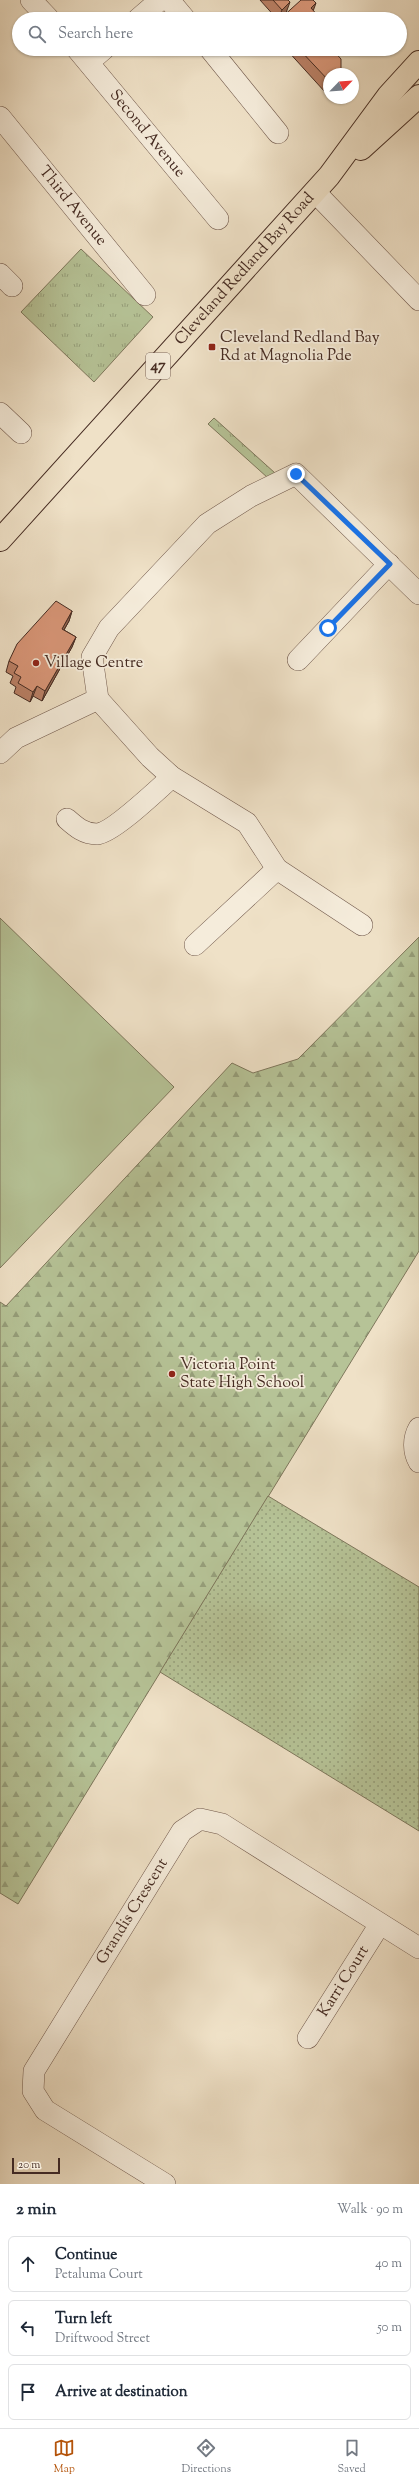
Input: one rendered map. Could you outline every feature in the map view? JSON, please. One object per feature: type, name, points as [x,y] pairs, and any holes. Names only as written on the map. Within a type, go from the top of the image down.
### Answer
[{"type":"highway","name":"Cleveland Redland Bay Road","points":[[0,540],[322,184],[388,96],[419,62]]},
{"type":"highway","name":"Cleveland Redland Bay Road","points":[[322,184],[419,96]]},
{"type":"street","points":[[30,0],[42,12]]},
{"type":"street","points":[[146,12],[160,0]]},
{"type":"street","points":[[169,0],[179,12]]},
{"type":"street","name":"Second Avenue","points":[[92,56],[218,219]]},
{"type":"street","points":[[216,56],[278,133]]},
{"type":"street","name":"Third Avenue","points":[[0,117],[145,296]]},
{"type":"street","points":[[322,184],[419,300]]},
{"type":"street","points":[[0,413],[21,433]]},
{"type":"street","points":[[362,925],[277,869],[247,823],[172,777],[150,757],[98,699],[92,656],[109,628],[207,524],[251,496],[296,474],[390,564],[419,594]]},
{"type":"street","points":[[298,660],[390,564]]},
{"type":"street","points":[[0,753],[16,738],[98,699]]},
{"type":"street","points":[[67,819],[80,830],[98,834],[113,827],[172,777]]},
{"type":"street","points":[[195,945],[277,869]]},
{"type":"street","points":[[419,1428],[414,1436],[416,1457],[419,1462]]},
{"type":"street","name":"Grandis Crescent","points":[[165,2184],[45,2110],[33,2091],[34,2071],[182,1831],[200,1819],[222,1824],[419,1948]]},
{"type":"street","name":"Karri Court","points":[[308,2038],[380,1924]]},
{"type":"green space","points":[[81,249],[153,317],[94,382],[21,312]]},
{"type":"green space","points":[[214,418],[275,473],[268,478],[208,424]]},
{"type":"green space","points":[[0,918],[174,1087],[0,1268]]},
{"type":"green space","name":"Victoria Point State High School","points":[[419,937],[419,1251],[18,1904],[0,1893],[0,1302],[6,1306],[232,1063],[253,1073],[298,1059]]},
{"type":"green space","points":[[268,1496],[419,1587],[419,1831],[160,1672]]},
{"type":"building","points":[[273,0],[288,0],[290,2],[282,10]]},
{"type":"building","points":[[301,0],[313,0],[316,3],[311,8],[315,12],[288,12]]},
{"type":"building","points":[[306,56],[338,56],[341,59],[341,68],[323,68],[323,75]]},
{"type":"building","name":"Village Centre","points":[[56,601],[72,611],[62,629],[76,637],[45,691],[37,686],[33,692],[18,683],[21,677],[14,673],[18,666],[9,661],[17,644]]},
{"type":"place","name":"Cleveland Redland Bay Rd at Magnolia Pde","points":[[212,347]]},
{"type":"place","name":"Village Centre","points":[[36,663]]},
{"type":"place","name":"Victoria Point State High School","points":[[172,1374]]},
{"type":"route","points":[[296,474],[390,564],[328,628]]}]
